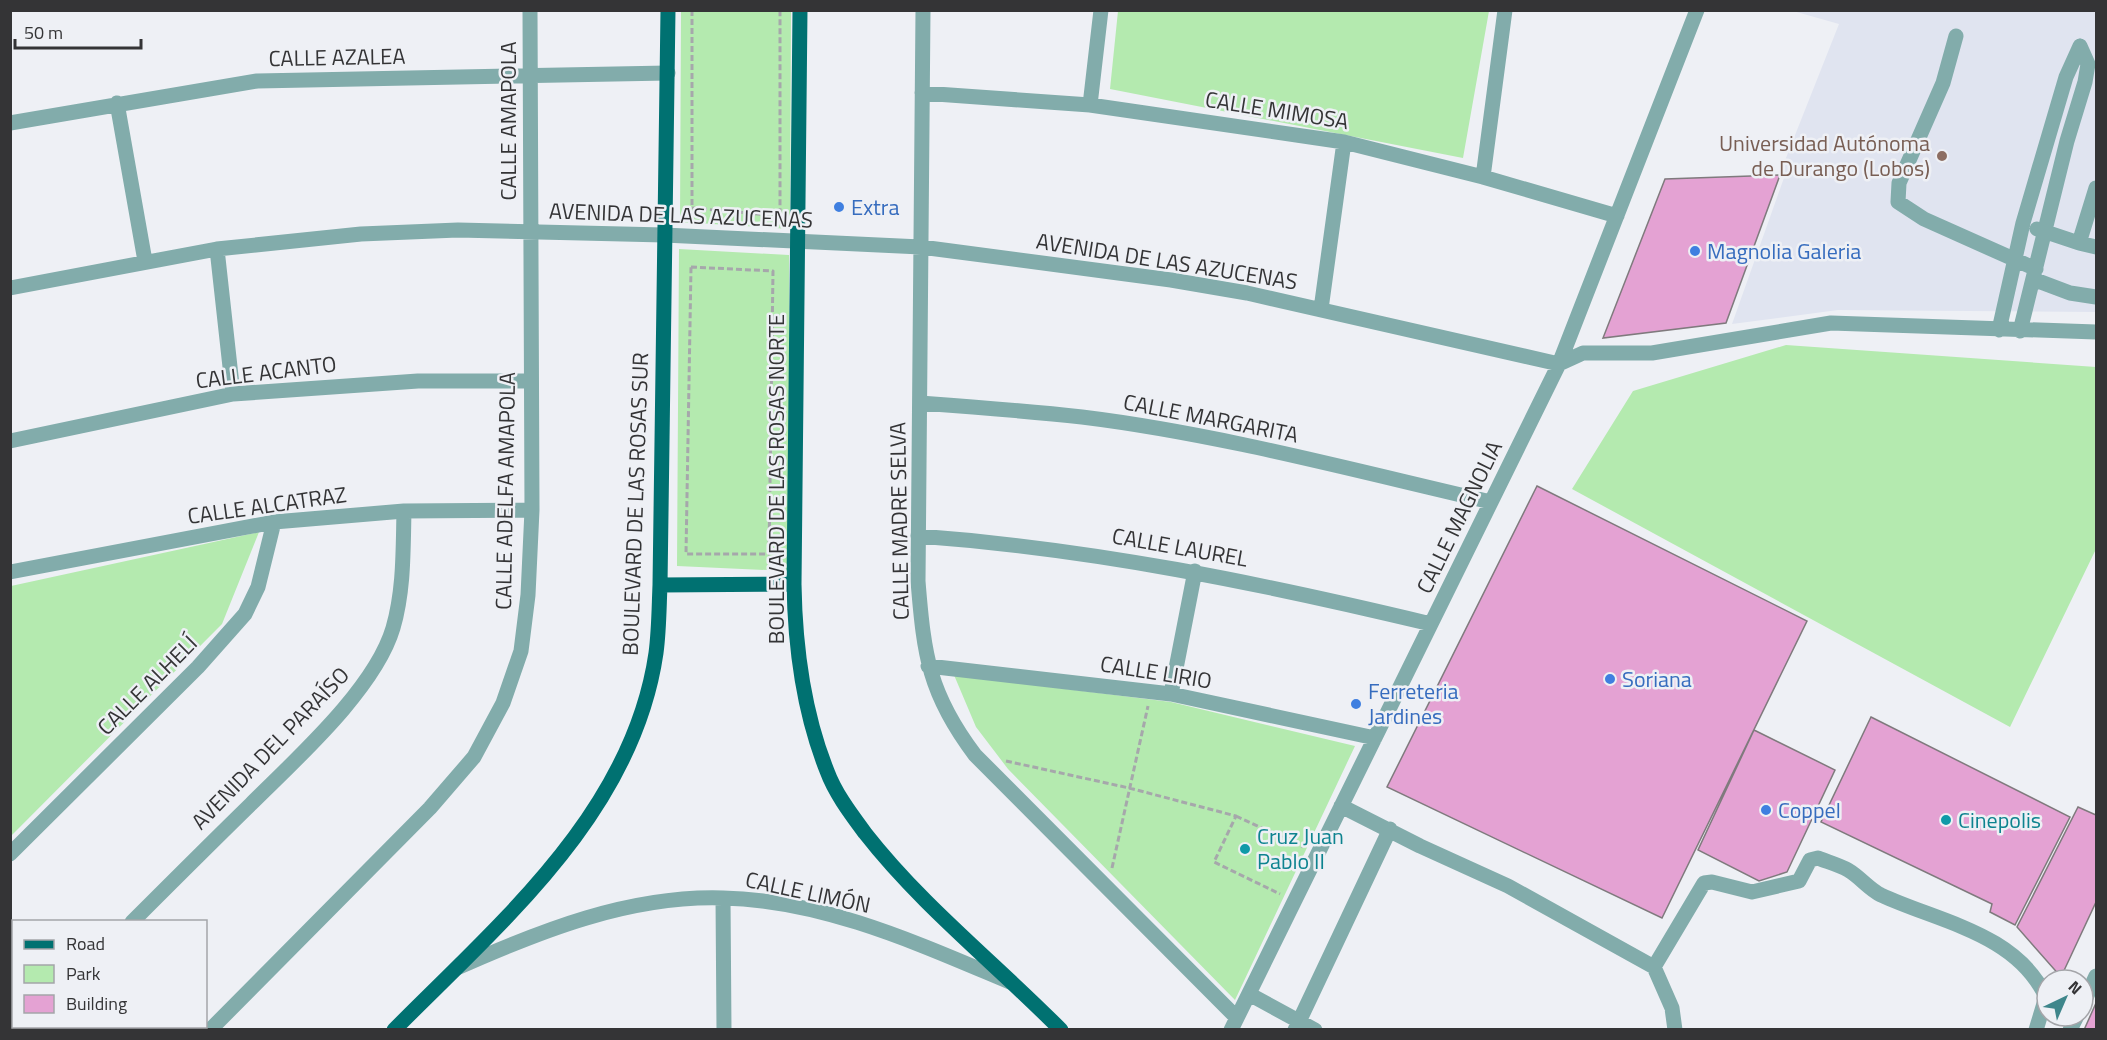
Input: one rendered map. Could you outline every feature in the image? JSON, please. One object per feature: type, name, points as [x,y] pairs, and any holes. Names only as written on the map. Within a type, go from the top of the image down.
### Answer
[{"type":"main road","name":"BOULEVARD DE LAS ROSAS SUR","points":[[394,1029],[554,865],[592,814],[628,751],[648,690],[656,652],[660,585],[668,10]]},
{"type":"main road","name":"BOULEVARD DE LAS ROSAS NORTE","points":[[800,10],[794,584],[800,677],[827,772],[850,812],[881,853],[1061,1029]]},
{"type":"main road","points":[[660,585],[794,584]]},
{"type":"street","name":"CALLE AMAPOLA","points":[[530,10],[531,232]]},
{"type":"street","name":"CALLE MADRE SELVA","points":[[923,10],[918,581],[928,666],[940,700],[954,726],[975,755],[1234,1024]]},
{"type":"street","points":[[1090,105],[1101,10]]},
{"type":"street","points":[[1483,177],[1505,10]]},
{"type":"street","name":"CALLE MAGNOLIA","points":[[1234,1024],[1559,364],[1697,10]]},
{"type":"street","points":[[1956,36],[1943,83],[1899,183],[1898,202],[1924,219],[2015,260],[2034,274],[2070,293],[2097,297]]},
{"type":"street","points":[[1999,330],[2023,223],[2066,77],[2080,46],[2088,64],[2091,85],[2067,141],[2020,331]]},
{"type":"street","name":"CALLE AZALEA","points":[[10,123],[117,103],[280,79],[668,73]]},
{"type":"street","name":"CALLE MIMOSA","points":[[922,93],[1090,105],[1344,142],[1483,177],[1617,216]]},
{"type":"street","points":[[117,103],[145,261]]},
{"type":"street","points":[[2050,135],[2067,141]]},
{"type":"street","points":[[1321,309],[1344,142]]},
{"type":"street","points":[[2037,180],[2056,187]]},
{"type":"street","points":[[2079,243],[2097,188]]},
{"type":"street","points":[[2023,223],[2043,233],[2097,247]]},
{"type":"street","name":"AVENIDA DE LAS AZUCENAS","points":[[10,288],[217,249],[361,234],[458,230],[664,235],[921,248],[1171,280],[1321,309],[1559,364]]},
{"type":"street","name":"CALLE ADELFA AMAPOLA","points":[[210,1029],[430,808],[474,757],[503,703],[521,651],[528,595],[532,510],[531,232]]},
{"type":"street","points":[[217,249],[233,394]]},
{"type":"street","points":[[1559,364],[1583,353],[1652,353],[1831,323],[2097,332]]},
{"type":"street","name":"CALLE ACANTO","points":[[10,441],[233,394],[418,381],[531,381]]},
{"type":"street","name":"CALLE MARGARITA","points":[[920,403],[1083,417],[1183,434],[1292,455],[1491,502]]},
{"type":"street","name":"CALLE ALCATRAZ","points":[[10,572],[274,522],[404,511],[532,510]]},
{"type":"street","name":"AVENIDA DEL PARAÍSO","points":[[133,920],[282,773],[330,723],[369,676],[392,630],[403,577],[404,511]]},
{"type":"street","name":"CALLE ALHELÍ","points":[[10,854],[198,667],[244,614],[258,587],[274,522]]},
{"type":"street","name":"CALLE LAUREL","points":[[918,536],[1034,546],[1196,571],[1431,624]]},
{"type":"street","points":[[1171,694],[1196,571]]},
{"type":"street","name":"CALLE LIRIO","points":[[928,666],[1171,694],[1375,738]]},
{"type":"street","points":[[1341,806],[1508,886],[1654,967],[1672,1008],[1675,1029]]},
{"type":"street","points":[[1297,1025],[1390,829]]},
{"type":"street","points":[[1654,967],[1701,886],[1712,882],[1752,892],[1799,881],[1810,860],[1818,858],[1848,870],[1878,893],[1917,911],[1957,924],[1992,941],[2025,966],[2046,997],[2036,1029]]},
{"type":"street","points":[[723,898],[724,1029]]},
{"type":"street","name":"CALLE LIMÓN","points":[[454,969],[546,932],[596,915],[649,903],[723,898],[766,902],[832,915],[900,936],[1011,982]]},
{"type":"street","points":[[1249,993],[1297,1025],[1315,1029]]},
{"type":"path","points":[[692,10],[692,208],[780,216],[780,10]]},
{"type":"path","points":[[691,267],[772,271],[769,554],[686,554],[691,267]]},
{"type":"path","points":[[1112,868],[1149,703]]},
{"type":"path","points":[[999,752],[1014,770]]},
{"type":"path","points":[[1006,761],[1130,788],[1236,816],[1304,847]]},
{"type":"path","points":[[1236,816],[1214,862],[1280,894]]},
{"type":"path","points":[[1299,856],[1308,837]]},
{"type":"path","points":[[1104,860],[1120,876]]},
{"type":"path","points":[[1276,904],[1285,884]]},
{"type":"shaded area","name":"Universidad Autónoma de Durango (Lobos)","points":[[1793,11],[2096,11],[2096,312],[1838,310],[1732,324],[1785,175],[1782,168],[1839,24]]},
{"type":"green space","points":[[681,11],[791,11],[790,229],[680,222]]},
{"type":"green space","points":[[1118,11],[1489,11],[1463,158],[1110,89]]},
{"type":"green space","points":[[679,249],[789,255],[789,571],[677,566]]},
{"type":"green space","points":[[1786,345],[2096,367],[2096,549],[2010,727],[1572,489],[1633,391]]},
{"type":"green space","points":[[259,532],[222,624],[11,836],[11,586]]},
{"type":"green space","points":[[954,675],[1171,702],[1355,746],[1235,1000],[1008,769],[976,727]]},
{"type":"building","name":"Magnolia Galeria","points":[[1780,175],[1726,323],[1603,338],[1665,179]]},
{"type":"building","name":"Soriana","points":[[1537,486],[1807,621],[1662,918],[1387,787]]},
{"type":"building","name":"Cinepolis","points":[[1871,717],[2070,817],[2015,925],[1990,912],[1992,904],[1821,822]]},
{"type":"building","name":"Coppel","points":[[1754,730],[1835,770],[1787,872],[1759,881],[1698,850]]},
{"type":"building","points":[[2078,807],[2096,815],[2096,902],[2065,968],[2053,968],[2017,927]]},
{"type":"building","points":[[2096,1003],[2096,1030],[2084,1030],[2085,1028],[2095,1028]]},
{"type":"place","name":"Universidad Autónoma de Durango (Lobos)","points":[[1942,156]]},
{"type":"place","name":"Extra","points":[[839,207]]},
{"type":"place","name":"Magnolia Galeria","points":[[1695,251]]},
{"type":"place","name":"Soriana","points":[[1610,679]]},
{"type":"place","name":"Ferreteria Jardines","points":[[1356,704]]},
{"type":"place","name":"Coppel","points":[[1766,810]]},
{"type":"place","name":"Cinepolis","points":[[1946,820]]},
{"type":"place","name":"Cruz Juan Pablo II","points":[[1245,849]]}]
